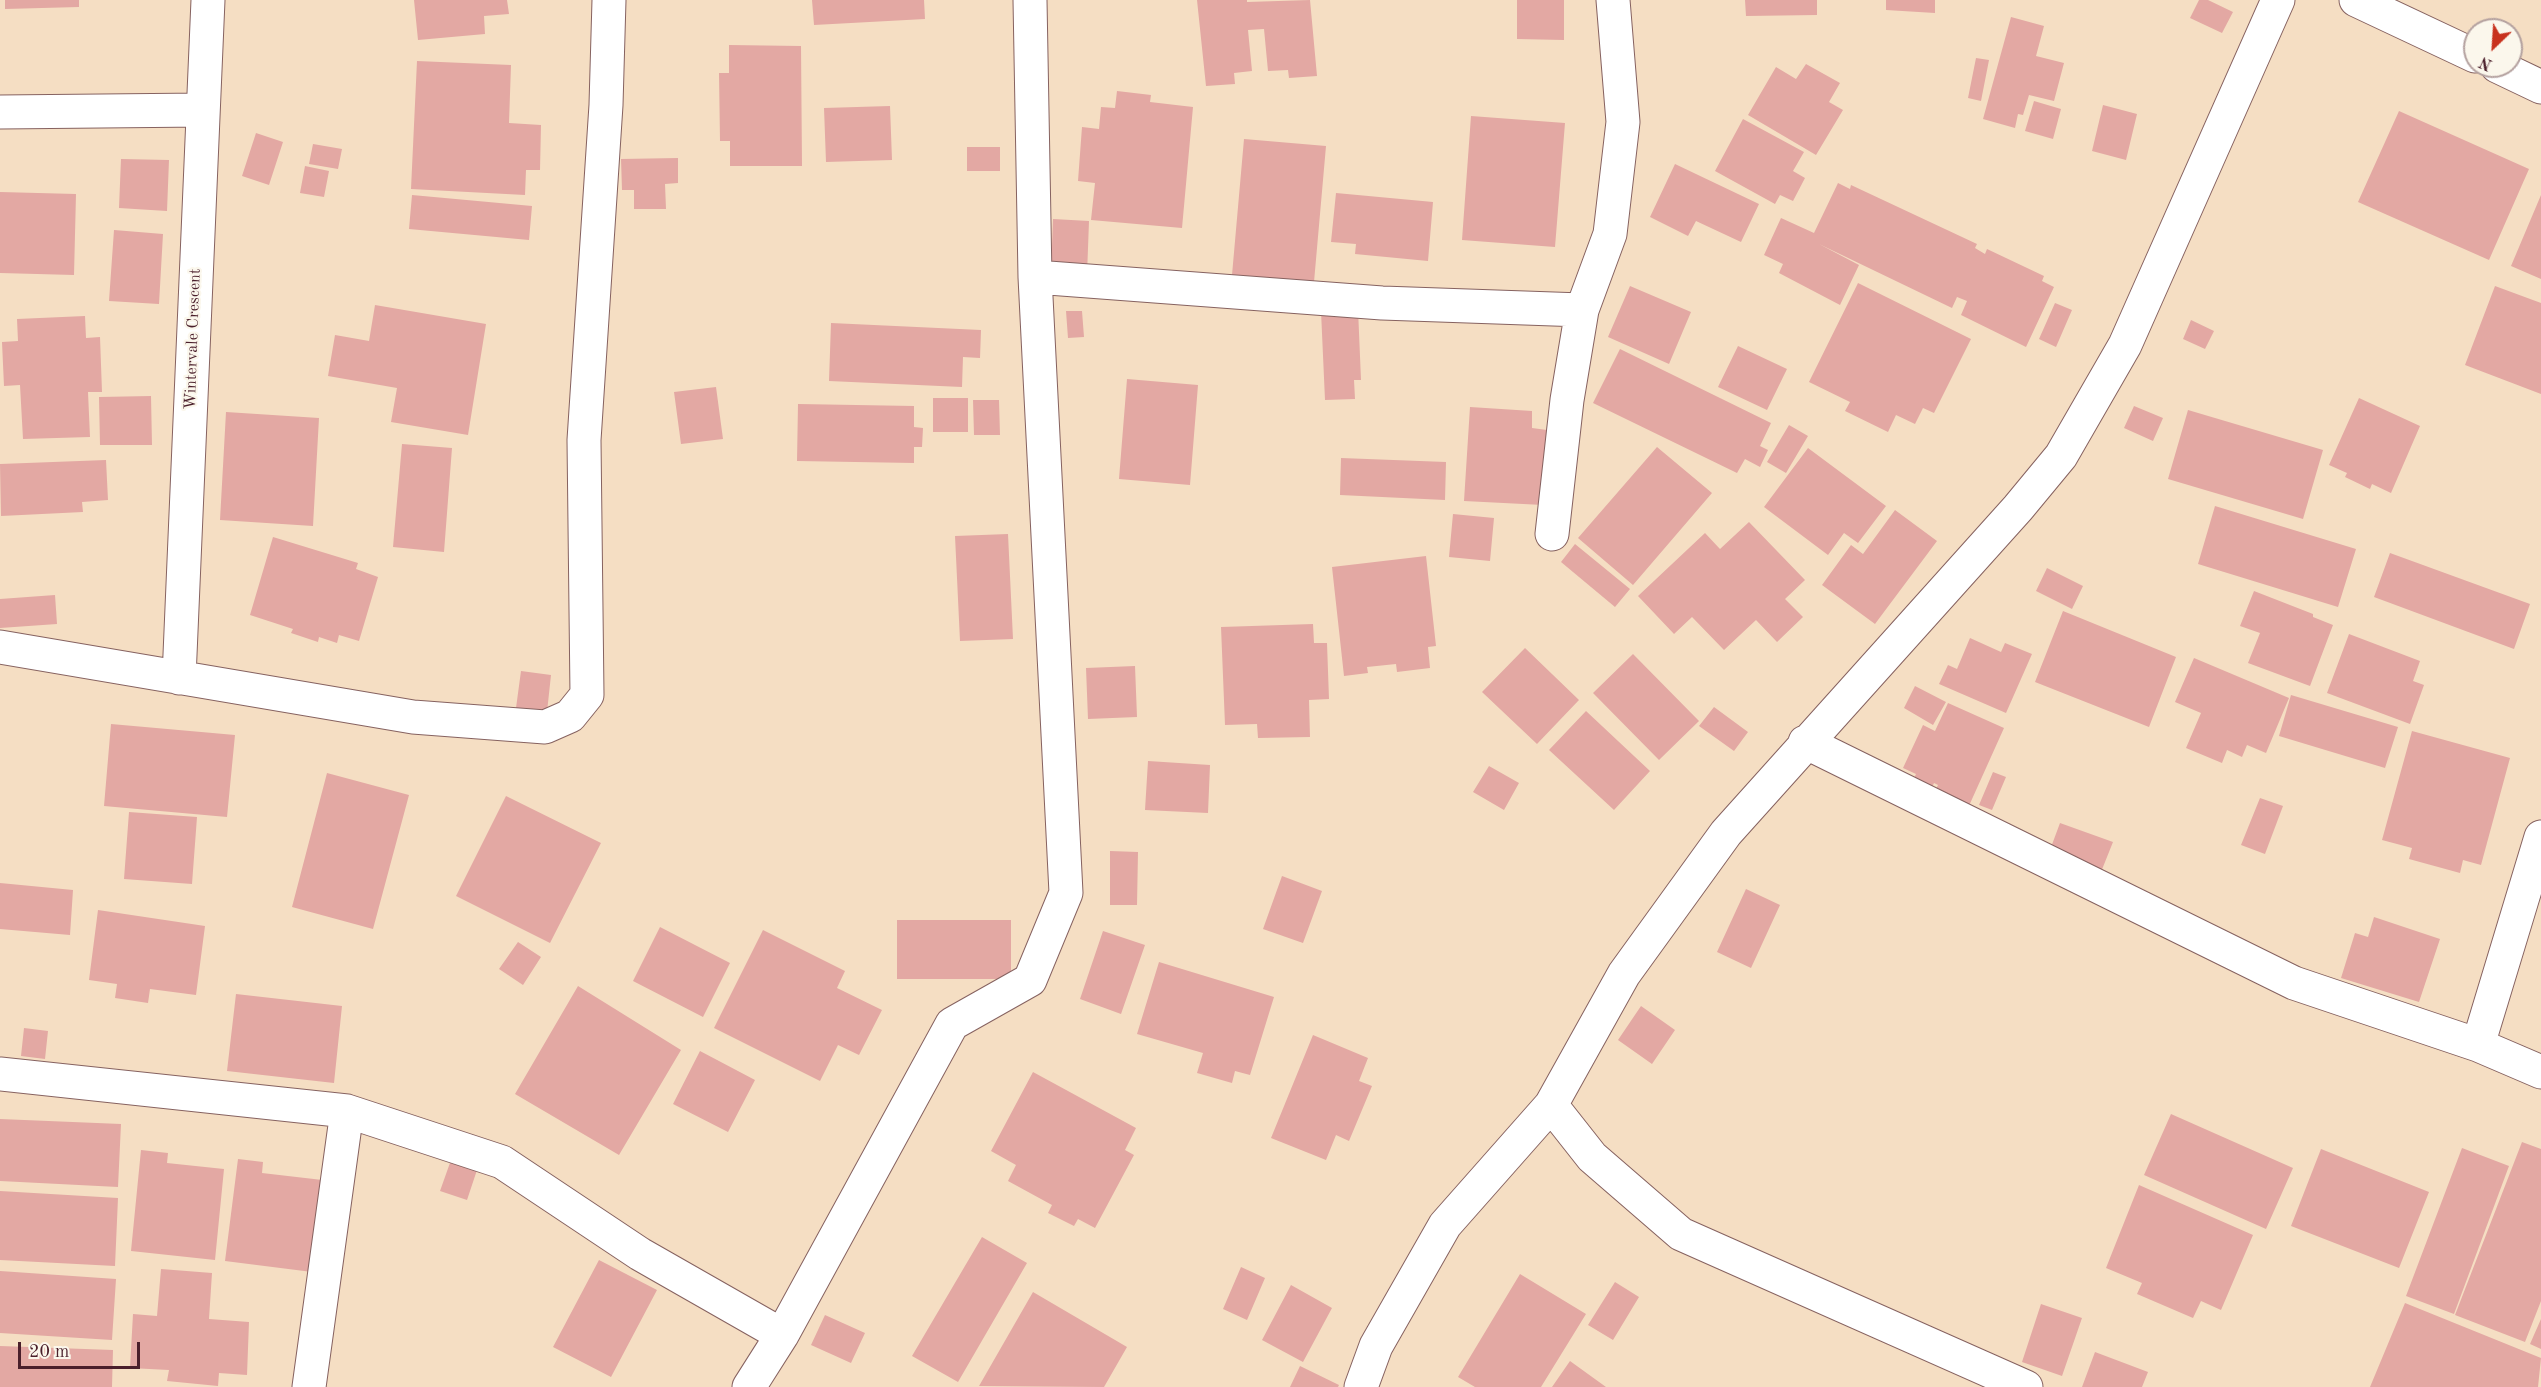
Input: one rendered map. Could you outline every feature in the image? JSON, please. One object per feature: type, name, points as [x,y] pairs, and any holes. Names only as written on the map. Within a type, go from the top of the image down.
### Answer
[{"type":"street","name":"Wintervale Crescent","points":[[179,678],[208,0]]},
{"type":"street","points":[[0,647],[413,717],[545,727],[570,716],[587,695],[584,440],[604,128],[609,0]]},
{"type":"street","points":[[749,1387],[782,1335],[952,1024],[1030,980],[1066,893],[1035,277],[1030,0]]},
{"type":"street","points":[[1552,534],[1567,400],[1582,310],[1610,234],[1623,122],[1613,0]]},
{"type":"street","points":[[1361,1387],[1376,1346],[1445,1225],[1551,1105],[1624,974],[1726,833],[1805,742],[2018,508],[2061,456],[2125,345],[2278,0]]},
{"type":"street","points":[[2356,0],[2463,50]]},
{"type":"street","points":[[2522,78],[2541,87]]},
{"type":"street","points":[[0,112],[203,110]]},
{"type":"street","points":[[1035,277],[1382,303],[1582,310]]},
{"type":"street","points":[[1805,742],[2294,983],[2478,1045],[2541,1072]]},
{"type":"street","points":[[2478,1045],[2541,837]]},
{"type":"street","points":[[0,1074],[347,1111],[501,1162],[640,1254],[782,1335]]},
{"type":"street","points":[[1551,1105],[1592,1157],[1681,1234],[2026,1387]]},
{"type":"street","points":[[309,1387],[347,1111]]},
{"type":"building","points":[[5,0],[79,0],[79,7],[5,9]]},
{"type":"building","points":[[414,0],[507,0],[509,14],[484,16],[485,34],[418,40]]},
{"type":"building","points":[[812,0],[924,0],[925,19],[814,25]]},
{"type":"building","points":[[1197,0],[1247,0],[1247,2],[1310,0],[1317,76],[1289,78],[1288,70],[1268,71],[1264,29],[1248,30],[1252,71],[1234,73],[1235,84],[1206,86]]},
{"type":"building","points":[[1517,0],[1564,0],[1564,40],[1517,39]]},
{"type":"building","points":[[1745,0],[1817,0],[1817,15],[1746,16]]},
{"type":"building","points":[[1886,0],[1935,0],[1935,13],[1886,10]]},
{"type":"building","points":[[2199,0],[2208,0],[2233,12],[2222,33],[2190,18]]},
{"type":"building","points":[[2011,17],[2044,26],[2036,56],[2064,63],[2054,101],[2029,95],[2023,115],[2018,114],[2015,128],[1983,119]]},
{"type":"building","points":[[729,45],[801,46],[802,166],[730,166],[730,141],[720,141],[719,73],[729,73]]},
{"type":"building","points":[[1976,58],[1989,60],[1981,101],[1968,98]]},
{"type":"building","points":[[417,61],[511,65],[509,123],[541,125],[540,170],[526,170],[525,195],[411,189]]},
{"type":"building","points":[[1806,64],[1840,83],[1829,102],[1843,110],[1816,155],[1748,115],[1776,67],[1796,79]]},
{"type":"building","points":[[1117,91],[1151,95],[1150,102],[1193,107],[1182,228],[1091,220],[1095,183],[1078,181],[1082,127],[1099,129],[1101,107],[1115,108]]},
{"type":"building","points":[[2034,101],[2061,109],[2053,139],[2025,131]]},
{"type":"building","points":[[2103,105],[2137,114],[2126,160],[2092,151]]},
{"type":"building","points":[[890,106],[892,160],[826,162],[824,108]]},
{"type":"building","points":[[2399,111],[2529,169],[2489,260],[2358,202]]},
{"type":"building","points":[[1471,116],[1565,123],[1555,247],[1462,240]]},
{"type":"building","points":[[1743,119],[1804,152],[1793,171],[1805,178],[1793,201],[1780,195],[1775,204],[1715,171]]},
{"type":"building","points":[[256,133],[283,142],[269,185],[242,176]]},
{"type":"building","points":[[1244,139],[1326,146],[1314,282],[1232,275]]},
{"type":"building","points":[[313,144],[342,149],[338,169],[309,164]]},
{"type":"building","points":[[967,147],[1000,147],[1000,171],[967,171]]},
{"type":"building","points":[[678,158],[678,183],[665,184],[666,209],[634,209],[634,190],[622,190],[621,159]]},
{"type":"building","points":[[121,159],[169,160],[167,211],[119,208]]},
{"type":"building","points":[[1675,164],[1759,204],[1741,242],[1696,221],[1688,236],[1650,217]]},
{"type":"building","points":[[305,166],[329,171],[324,197],[300,193]]},
{"type":"building","points":[[1838,183],[1850,189],[1851,185],[1977,244],[1975,248],[1985,254],[1987,249],[2044,276],[2042,281],[2054,287],[2026,347],[1961,315],[1967,301],[1957,297],[1952,308],[1819,244],[1859,265],[1840,305],[1779,273],[1783,264],[1764,255],[1781,218],[1814,233]]},
{"type":"building","points":[[0,192],[76,194],[74,275],[0,273]]},
{"type":"building","points":[[1336,193],[1433,202],[1428,261],[1355,254],[1356,244],[1331,242]]},
{"type":"building","points":[[412,195],[532,206],[529,240],[409,229]]},
{"type":"building","points":[[2541,195],[2541,279],[2511,266]]},
{"type":"building","points":[[1053,219],[1089,221],[1087,275],[1051,273]]},
{"type":"building","points":[[114,230],[163,234],[159,304],[109,301]]},
{"type":"building","points":[[1858,283],[1971,339],[1934,413],[1923,408],[1915,424],[1896,415],[1888,432],[1845,411],[1850,402],[1809,382]]},
{"type":"building","points":[[1630,286],[1691,312],[1669,364],[1608,337]]},
{"type":"building","points":[[2495,286],[2541,303],[2541,394],[2465,365]]},
{"type":"building","points":[[2055,303],[2072,310],[2056,347],[2039,339]]},
{"type":"building","points":[[375,305],[486,324],[468,435],[391,422],[397,388],[328,376],[335,335],[369,341]]},
{"type":"building","points":[[1358,309],[1361,380],[1354,380],[1355,399],[1325,400],[1321,311]]},
{"type":"building","points":[[1066,311],[1082,311],[1084,337],[1068,338]]},
{"type":"building","points":[[85,316],[86,338],[100,337],[102,392],[88,392],[90,437],[23,439],[20,385],[4,386],[2,342],[18,341],[17,319]]},
{"type":"building","points":[[2191,320],[2214,331],[2205,349],[2183,339]]},
{"type":"building","points":[[831,323],[981,330],[980,358],[963,357],[962,387],[829,381]]},
{"type":"building","points":[[1738,346],[1787,369],[1767,410],[1718,387]]},
{"type":"building","points":[[1620,349],[1771,423],[1760,446],[1768,450],[1760,467],[1745,459],[1737,473],[1593,403]]},
{"type":"building","points":[[1127,379],[1198,385],[1190,485],[1119,479]]},
{"type":"building","points":[[716,387],[723,439],[681,444],[674,392]]},
{"type":"building","points":[[151,396],[152,445],[100,445],[99,397]]},
{"type":"building","points":[[933,398],[968,398],[968,432],[933,432]]},
{"type":"building","points":[[2359,398],[2420,426],[2391,493],[2372,484],[2370,489],[2345,477],[2347,473],[2329,465]]},
{"type":"building","points":[[973,400],[999,400],[1000,435],[974,435]]},
{"type":"building","points":[[798,404],[914,406],[914,427],[923,428],[922,447],[914,447],[914,463],[797,461]]},
{"type":"building","points":[[2134,406],[2163,418],[2153,441],[2124,428]]},
{"type":"building","points":[[1470,407],[1532,411],[1532,428],[1547,430],[1543,505],[1464,501]]},
{"type":"building","points":[[2188,410],[2323,450],[2303,519],[2168,479]]},
{"type":"building","points":[[226,412],[319,418],[313,526],[220,520]]},
{"type":"building","points":[[1789,425],[1808,436],[1786,473],[1767,462]]},
{"type":"building","points":[[402,444],[452,448],[444,552],[393,547]]},
{"type":"building","points":[[1657,447],[1712,493],[1633,585],[1578,538]]},
{"type":"building","points":[[1808,448],[1886,506],[1858,543],[1844,533],[1828,555],[1764,507]]},
{"type":"building","points":[[1341,458],[1446,462],[1445,500],[1340,495]]},
{"type":"building","points":[[106,460],[108,500],[82,502],[83,512],[1,516],[0,464]]},
{"type":"building","points":[[2215,506],[2356,549],[2338,607],[2198,564]]},
{"type":"building","points":[[1895,510],[1937,541],[1875,624],[1822,585],[1851,545],[1863,554]]},
{"type":"building","points":[[1453,514],[1494,518],[1490,561],[1449,557]]},
{"type":"building","points":[[1749,522],[1805,580],[1785,599],[1803,617],[1777,642],[1756,620],[1724,650],[1692,617],[1674,634],[1638,596],[1705,533],[1720,549]]},
{"type":"building","points":[[1008,534],[1013,639],[960,641],[955,536]]},
{"type":"building","points":[[273,537],[358,563],[356,569],[378,577],[359,641],[339,635],[337,643],[319,637],[318,642],[291,633],[293,629],[250,615]]},
{"type":"building","points":[[1575,544],[1630,589],[1615,607],[1561,562]]},
{"type":"building","points":[[2390,553],[2530,604],[2514,649],[2374,597]]},
{"type":"building","points":[[1426,556],[1436,646],[1428,647],[1430,668],[1397,672],[1396,664],[1367,667],[1368,673],[1344,676],[1332,567]]},
{"type":"building","points":[[2047,568],[2083,586],[2072,609],[2036,591]]},
{"type":"building","points":[[2254,591],[2313,614],[2313,617],[2333,625],[2310,686],[2248,663],[2260,633],[2240,626]]},
{"type":"building","points":[[55,595],[57,624],[0,628],[0,599]]},
{"type":"building","points":[[2063,611],[2176,657],[2149,727],[2035,682]]},
{"type":"building","points":[[1313,624],[1314,643],[1327,643],[1329,699],[1309,700],[1310,737],[1258,738],[1257,724],[1225,725],[1221,627]]},
{"type":"building","points":[[2349,634],[2420,661],[2413,681],[2424,685],[2410,724],[2327,693]]},
{"type":"building","points":[[1970,638],[2001,652],[2005,643],[2032,654],[2006,713],[1939,684],[1948,665],[1957,669]]},
{"type":"building","points":[[1525,648],[1579,700],[1537,744],[1482,692]]},
{"type":"building","points":[[1633,654],[1699,721],[1659,760],[1593,693]]},
{"type":"building","points":[[2194,658],[2289,698],[2266,753],[2247,745],[2242,757],[2227,750],[2222,763],[2186,748],[2201,713],[2175,702]]},
{"type":"building","points":[[1135,666],[1137,717],[1088,719],[1086,668]]},
{"type":"building","points":[[521,671],[551,675],[547,712],[516,708]]},
{"type":"building","points":[[1915,686],[1946,702],[1933,725],[1904,708]]},
{"type":"building","points":[[2291,695],[2398,727],[2385,768],[2279,736]]},
{"type":"building","points":[[1948,703],[2004,728],[1968,808],[1934,793],[1938,785],[1934,783],[1928,796],[1909,788],[1916,774],[1903,768],[1923,725],[1935,731]]},
{"type":"building","points":[[1714,707],[1748,732],[1734,751],[1699,726]]},
{"type":"building","points":[[1586,711],[1650,771],[1614,810],[1549,750]]},
{"type":"building","points":[[111,724],[235,735],[227,817],[104,806]]},
{"type":"building","points":[[2412,731],[2510,758],[2481,865],[2463,860],[2460,873],[2409,859],[2412,848],[2382,840]]},
{"type":"building","points":[[1148,761],[1210,765],[1208,813],[1145,810]]},
{"type":"building","points":[[1489,766],[1519,783],[1504,810],[1473,792]]},
{"type":"building","points":[[1993,772],[2006,777],[1992,810],[1979,805]]},
{"type":"building","points":[[327,773],[409,795],[373,929],[292,907]]},
{"type":"building","points":[[506,796],[601,843],[550,943],[456,896]]},
{"type":"building","points":[[2260,798],[2283,806],[2265,854],[2241,845]]},
{"type":"building","points":[[129,812],[197,817],[192,884],[124,879]]},
{"type":"building","points":[[2060,823],[2113,842],[2099,877],[2047,858]]},
{"type":"building","points":[[1110,851],[1138,852],[1137,905],[1110,905]]},
{"type":"building","points":[[1282,876],[1322,891],[1303,943],[1263,929]]},
{"type":"building","points":[[0,883],[73,890],[70,935],[0,929]]},
{"type":"building","points":[[1746,889],[1780,905],[1751,968],[1717,952]]},
{"type":"building","points":[[98,910],[205,926],[196,995],[150,989],[148,1003],[115,998],[117,984],[89,980]]},
{"type":"building","points":[[2374,917],[2440,939],[2419,1002],[2341,978],[2355,933],[2368,937]]},
{"type":"building","points":[[897,920],[1011,920],[1011,979],[897,979]]},
{"type":"building","points":[[660,927],[730,963],[703,1017],[633,981]]},
{"type":"building","points":[[763,930],[845,971],[837,988],[882,1010],[859,1055],[838,1045],[820,1081],[714,1028]]},
{"type":"building","points":[[1103,931],[1145,945],[1121,1014],[1080,999]]},
{"type":"building","points":[[518,942],[541,957],[523,985],[499,969]]},
{"type":"building","points":[[1159,962],[1274,997],[1250,1075],[1235,1071],[1232,1083],[1197,1073],[1203,1053],[1137,1034]]},
{"type":"building","points":[[578,986],[681,1050],[619,1155],[515,1094]]},
{"type":"building","points":[[236,994],[342,1006],[334,1083],[227,1071]]},
{"type":"building","points":[[1641,1006],[1675,1030],[1652,1064],[1618,1040]]},
{"type":"building","points":[[24,1028],[48,1031],[45,1059],[21,1056]]},
{"type":"building","points":[[1313,1035],[1368,1058],[1359,1081],[1372,1086],[1349,1141],[1336,1135],[1326,1160],[1271,1138]]},
{"type":"building","points":[[700,1051],[755,1080],[728,1132],[673,1104]]},
{"type":"building","points":[[1033,1072],[1136,1128],[1125,1150],[1134,1155],[1095,1228],[1078,1219],[1074,1226],[1048,1213],[1052,1205],[1008,1181],[1016,1165],[991,1151]]},
{"type":"building","points":[[2171,1114],[2293,1168],[2266,1229],[2144,1175]]},
{"type":"building","points":[[0,1119],[121,1124],[118,1187],[0,1181]]},
{"type":"building","points":[[2522,1142],[2541,1149],[2541,1301],[2525,1342],[2455,1315]]},
{"type":"building","points":[[2462,1148],[2509,1166],[2454,1314],[2406,1296]]},
{"type":"building","points":[[2321,1149],[2429,1192],[2399,1268],[2291,1226]]},
{"type":"building","points":[[141,1150],[168,1153],[167,1163],[224,1169],[215,1260],[131,1251]]},
{"type":"building","points":[[238,1159],[263,1162],[262,1173],[331,1181],[320,1273],[225,1261]]},
{"type":"building","points":[[451,1160],[477,1170],[467,1200],[440,1191]]},
{"type":"building","points":[[2139,1185],[2253,1235],[2221,1310],[2201,1301],[2193,1318],[2137,1294],[2142,1283],[2106,1268]]},
{"type":"building","points":[[0,1191],[118,1198],[115,1266],[0,1260]]},
{"type":"building","points":[[982,1237],[1027,1263],[958,1382],[912,1356]]},
{"type":"building","points":[[599,1260],[657,1290],[611,1377],[553,1347]]},
{"type":"building","points":[[1241,1267],[1265,1278],[1247,1320],[1223,1309]]},
{"type":"building","points":[[161,1269],[212,1273],[209,1319],[249,1322],[247,1375],[219,1373],[218,1386],[167,1381],[169,1370],[130,1368],[133,1314],[157,1316]]},
{"type":"building","points":[[0,1271],[116,1279],[112,1340],[0,1333]]},
{"type":"building","points":[[1520,1274],[1586,1314],[1541,1387],[1475,1387],[1458,1377]]},
{"type":"building","points":[[1615,1282],[1639,1297],[1613,1340],[1588,1325]]},
{"type":"building","points":[[1291,1285],[1332,1308],[1303,1362],[1262,1340]]},
{"type":"building","points":[[1033,1292],[1127,1347],[1104,1387],[979,1386]]},
{"type":"building","points":[[2405,1303],[2541,1358],[2538,1387],[2370,1387]]},
{"type":"building","points":[[2041,1304],[2082,1318],[2062,1376],[2022,1362]]},
{"type":"building","points":[[825,1315],[865,1333],[851,1363],[811,1345]]},
{"type":"building","points":[[2541,1319],[2541,1349],[2530,1344]]},
{"type":"building","points":[[0,1346],[113,1350],[112,1387],[0,1387]]},
{"type":"building","points":[[2095,1352],[2148,1372],[2142,1387],[2082,1387]]},
{"type":"building","points":[[1570,1361],[1606,1387],[1552,1387]]},
{"type":"building","points":[[1300,1366],[1339,1385],[1338,1387],[1290,1387]]}]
